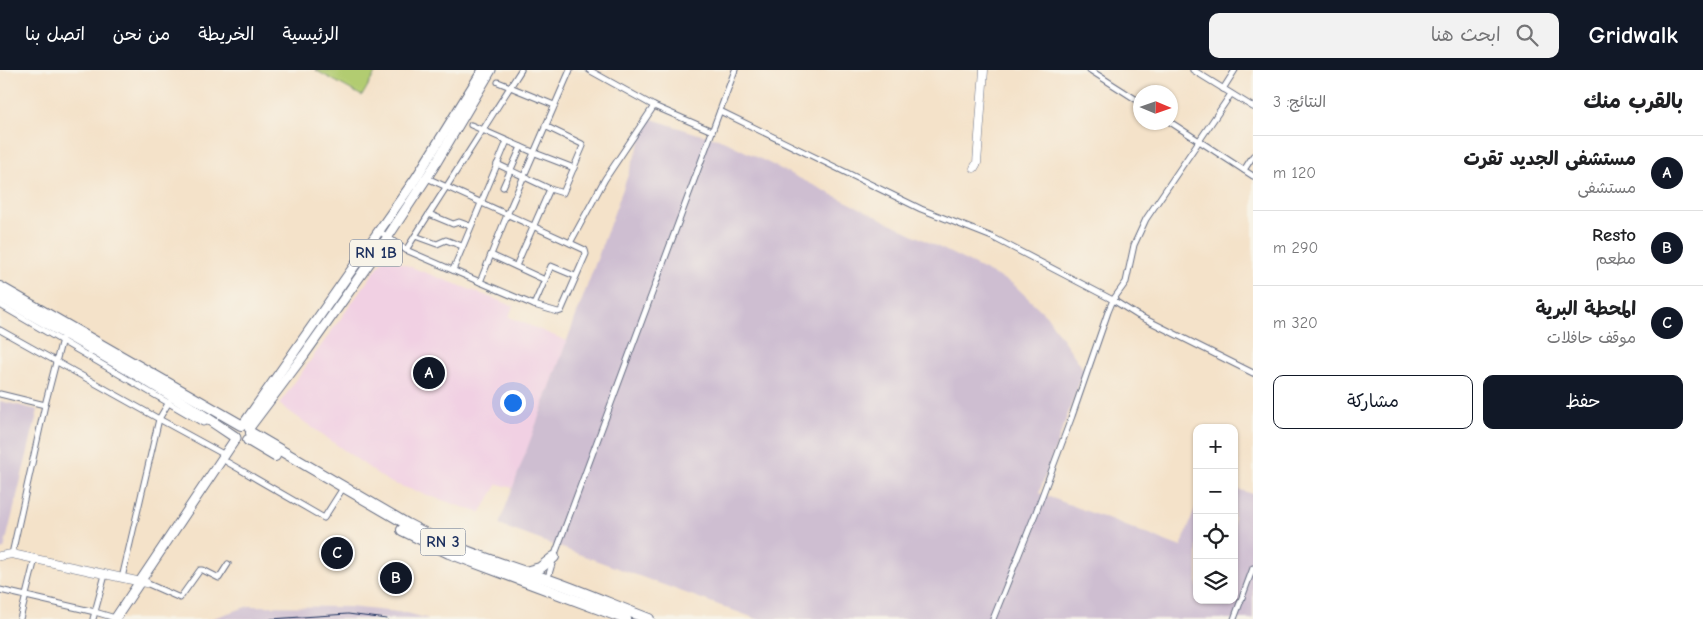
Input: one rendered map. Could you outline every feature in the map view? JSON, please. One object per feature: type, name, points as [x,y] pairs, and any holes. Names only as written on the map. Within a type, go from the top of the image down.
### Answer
[{"type":"highway","name":"RN 3","points":[[0,287],[243,434],[342,490],[432,537],[525,572],[546,584],[626,619]]},
{"type":"highway","name":"RN 3","points":[[0,297],[63,337],[170,400],[243,434]]},
{"type":"highway","name":"RN 3","points":[[342,490],[431,545],[649,619]]},
{"type":"highway","points":[[525,572],[540,568],[554,557]]},
{"type":"main road","name":"RN 1B","points":[[243,434],[416,178],[482,70]]},
{"type":"main road","name":"RN 1B","points":[[243,434],[387,238],[427,178],[491,70]]},
{"type":"main road","points":[[115,619],[143,582],[243,434]]},
{"type":"main road","points":[[122,619],[143,582]]},
{"type":"street","points":[[406,250],[521,70]]},
{"type":"street","points":[[480,282],[570,70]]},
{"type":"street","points":[[589,70],[654,106],[712,131]]},
{"type":"street","points":[[546,584],[554,557],[735,70]]},
{"type":"street","points":[[979,70],[972,164],[974,168],[977,163],[984,70]]},
{"type":"street","points":[[1090,70],[1133,98]]},
{"type":"street","points":[[1193,70],[1252,105]]},
{"type":"street","points":[[1223,89],[1235,70]]},
{"type":"street","points":[[498,82],[554,104]]},
{"type":"street","points":[[993,619],[1036,512],[1113,300],[1126,282],[1134,245],[1146,219],[1232,94]]},
{"type":"street","points":[[570,243],[606,179],[654,106]]},
{"type":"street","points":[[720,111],[921,209],[992,237],[1113,300],[1137,315],[1253,373]]},
{"type":"street","points":[[471,125],[574,168]]},
{"type":"street","points":[[497,164],[550,189],[563,193],[583,147],[545,126]]},
{"type":"street","points":[[1178,127],[1253,176]]},
{"type":"street","points":[[453,270],[507,141]]},
{"type":"street","points":[[504,187],[521,147]]},
{"type":"street","points":[[1244,170],[1253,156]]},
{"type":"street","points":[[379,231],[406,250],[534,305],[555,312],[561,311],[586,252],[427,178]]},
{"type":"street","points":[[516,266],[550,189]]},
{"type":"street","points":[[429,214],[453,224],[459,222],[470,226]]},
{"type":"street","points":[[415,236],[437,244],[446,240],[462,246]]},
{"type":"street","points":[[491,255],[545,280]]},
{"type":"street","points":[[534,305],[551,266],[575,276]]},
{"type":"street","points":[[0,305],[63,337],[45,405],[12,554]]},
{"type":"street","points":[[0,330],[159,419],[324,518],[342,490]]},
{"type":"street","points":[[0,394],[45,405]]},
{"type":"street","points":[[122,578],[159,419],[170,400]]},
{"type":"street","points":[[0,556],[12,554],[143,582],[180,598],[200,570],[219,578],[228,564]]},
{"type":"street","points":[[20,619],[34,559]]},
{"type":"street","points":[[1234,619],[1253,568]]},
{"type":"street","points":[[93,619],[105,575]]},
{"type":"street","points":[[0,590],[95,612],[115,619]]},
{"type":"shaded area","points":[[649,118],[698,134],[718,138],[1013,284],[1046,315],[1084,370],[1039,493],[1181,547],[1193,514],[1193,604],[1238,604],[1238,489],[1253,494],[1253,619],[757,619],[499,525]]},
{"type":"shaded area","points":[[385,257],[513,306],[509,317],[567,341],[513,488],[498,484],[480,513],[389,482],[279,404]]},
{"type":"shaded area","points":[[0,401],[38,410],[4,549],[0,550]]},
{"type":"shaded area","points":[[249,606],[349,607],[407,613],[429,619],[210,619]]},
{"type":"green space","points":[[315,70],[377,70],[362,96]]},
{"type":"railway","points":[[271,619],[348,614],[387,619]]},
{"type":"place","name":"مستشفى الجديد تقرت","points":[[429,373]]},
{"type":"place","name":"المحطة البرية","points":[[337,553]]},
{"type":"place","name":"Resto","points":[[396,578]]}]
